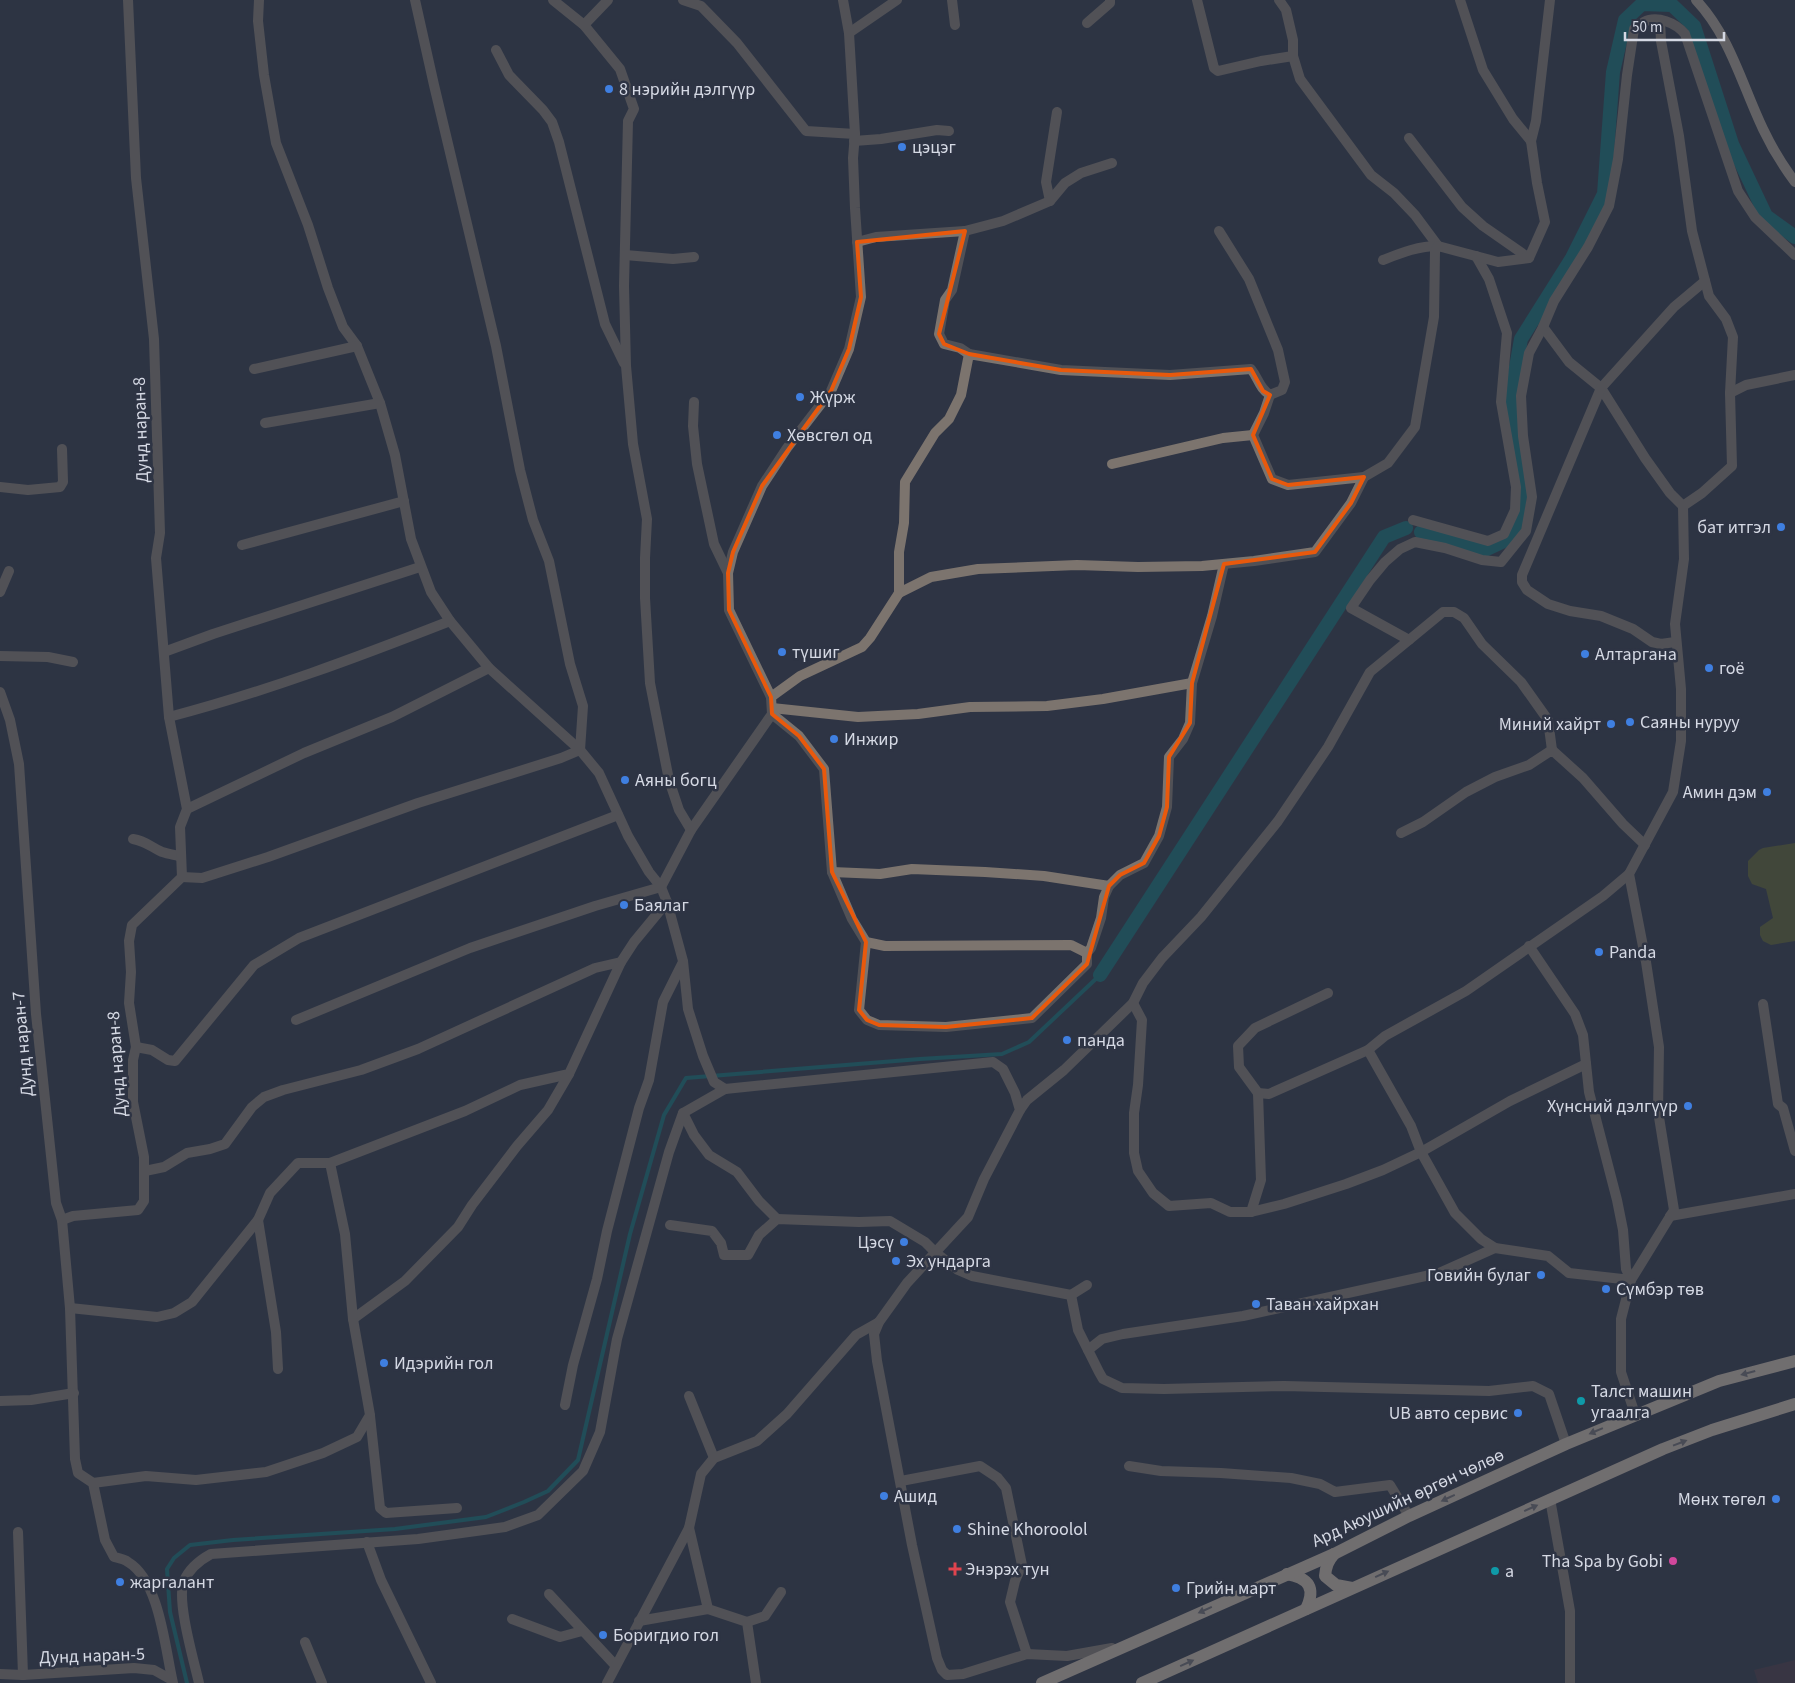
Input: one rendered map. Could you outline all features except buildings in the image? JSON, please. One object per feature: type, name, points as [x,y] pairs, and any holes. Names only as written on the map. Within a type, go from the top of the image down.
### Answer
[{"type":"main road","name":"Ард Аюушийн өргөн чөлөө","points":[[1042,1683],[1334,1554],[1410,1516],[1635,1414],[1719,1381],[1795,1361]]},
{"type":"main road","points":[[1142,1683],[1655,1453],[1704,1433],[1795,1404]]},
{"type":"main road","points":[[1334,1554],[1328,1561],[1326,1576],[1336,1585],[1352,1588]]},
{"type":"main road","points":[[1287,1574],[1306,1580],[1310,1589],[1310,1600],[1306,1609]]},
{"type":"street","name":"Дунд наран-8","points":[[62,1220],[73,1216],[138,1210],[144,1201],[144,1157],[133,1102],[133,1060],[136,1047],[129,1003],[131,972],[129,941],[132,925],[182,877],[180,827],[187,809],[169,717],[156,558],[160,533],[154,339],[136,178],[128,0]]},
{"type":"street","points":[[259,0],[258,21],[264,76],[276,143],[308,225],[328,288],[344,327],[357,346],[380,403],[395,455],[411,539],[420,567],[431,592],[450,621],[489,668],[580,750],[599,774],[618,816],[649,872],[661,887],[683,961],[688,1009],[702,1056],[714,1082],[725,1089]]},
{"type":"street","points":[[415,0],[496,346],[520,470],[533,520],[549,561],[570,664],[582,706],[580,750]]},
{"type":"street","points":[[553,0],[584,25],[620,69],[634,109],[628,121],[624,286],[626,366],[633,444],[647,518],[645,598],[650,683],[669,780],[680,810],[692,830]]},
{"type":"street","points":[[584,25],[608,0]]},
{"type":"street","points":[[682,0],[701,6],[737,43],[806,130],[881,139],[937,130],[949,131]]},
{"type":"street","points":[[296,1020],[470,948],[595,906],[661,887],[692,830],[772,711],[771,697],[729,610],[728,574],[733,552],[762,486],[787,448],[831,391],[849,349],[861,297],[853,158],[855,137],[849,33],[843,0]]},
{"type":"street","points":[[849,33],[897,0]]},
{"type":"street","points":[[952,0],[955,24]]},
{"type":"street","points":[[1087,23],[1110,3],[1110,0]]},
{"type":"street","points":[[1197,0],[1214,68],[1218,71],[1293,56]]},
{"type":"street","points":[[1279,0],[1286,10],[1293,40],[1293,56],[1300,79],[1372,175],[1394,193],[1415,215],[1438,246]]},
{"type":"street","points":[[1460,0],[1483,70],[1513,119],[1531,141]]},
{"type":"street","points":[[1529,258],[1545,222],[1531,141],[1536,121],[1550,0]]},
{"type":"street","points":[[1696,0],[1721,32],[1763,130],[1795,182]]},
{"type":"street","points":[[1660,20],[1661,41],[1679,136],[1692,231],[1709,296],[1726,319],[1733,337],[1730,393],[1732,466],[1702,493],[1683,506]]},
{"type":"street","points":[[1409,640],[1351,608],[1370,580],[1400,548],[1415,542],[1445,548],[1482,560],[1501,562],[1526,531],[1532,497],[1523,436],[1521,396],[1529,353],[1543,327],[1554,300],[1588,247],[1609,206],[1618,159],[1634,29],[1645,21],[1660,20],[1680,28],[1685,34],[1738,191],[1755,217],[1795,255]]},
{"type":"street","points":[[496,50],[509,75],[552,122],[559,142],[605,324],[626,366]]},
{"type":"street","points":[[1050,201],[1046,182],[1057,112]]},
{"type":"street","points":[[1409,138],[1462,207],[1484,226],[1529,258]]},
{"type":"street","points":[[857,242],[876,238],[965,231],[1003,222],[1050,201],[1065,183],[1081,173],[1112,163]]},
{"type":"street","points":[[965,231],[952,290],[945,300],[939,334],[944,344],[960,348],[969,354],[1062,370],[1170,375],[1251,369],[1263,391],[1270,395]]},
{"type":"street","points":[[1219,231],[1249,279],[1278,350],[1284,382],[1282,390],[1270,395],[1264,414],[1253,435]]},
{"type":"street","points":[[1383,260],[1427,246],[1438,246],[1498,262],[1529,258]]},
{"type":"street","points":[[1253,435],[1272,479],[1288,485],[1364,477],[1388,463],[1415,427],[1434,317],[1435,251],[1438,246]]},
{"type":"street","points":[[625,255],[673,259],[694,257]]},
{"type":"street","points":[[1413,520],[1488,541],[1504,534],[1515,510],[1516,487],[1501,402],[1507,333],[1489,279],[1476,256]]},
{"type":"street","points":[[1676,642],[1661,644],[1652,642],[1633,629],[1601,616],[1570,611],[1548,604],[1527,590],[1522,582],[1522,575],[1601,388],[1674,307],[1705,281]]},
{"type":"street","points":[[1258,1093],[1269,1094],[1368,1050],[1385,1036],[1466,991],[1603,896],[1629,874],[1673,792],[1680,749],[1681,689],[1674,624],[1684,559],[1683,506],[1670,493],[1645,458],[1601,388],[1569,362],[1543,327]]},
{"type":"street","points":[[254,369],[357,346]]},
{"type":"street","points":[[899,593],[899,552],[904,523],[906,482],[936,433],[949,419],[961,395],[969,354]]},
{"type":"street","points":[[1730,393],[1746,385],[1795,375]]},
{"type":"street","points":[[694,402],[693,426],[697,464],[714,544],[728,574]]},
{"type":"street","points":[[265,423],[380,403]]},
{"type":"street","points":[[1112,464],[1223,438],[1253,435]]},
{"type":"street","points":[[0,487],[28,490],[60,487],[63,482],[62,449]]},
{"type":"street","points":[[771,697],[800,676],[862,647],[870,638],[899,593],[931,577],[978,569],[1077,565],[1160,567],[1224,564],[1315,552],[1350,503],[1364,477]]},
{"type":"street","points":[[242,545],[404,501]]},
{"type":"street","points":[[772,711],[799,736],[824,769],[832,872],[852,919],[866,942],[859,1010],[867,1020],[878,1025],[946,1027],[1032,1018],[1087,964],[1087,953],[1096,934],[1101,918],[1104,897],[1109,886],[1120,875],[1144,863],[1159,836],[1168,807],[1169,757],[1183,740],[1190,723],[1192,684],[1212,616],[1224,564]]},
{"type":"street","points":[[164,652],[213,634],[420,567]]},
{"type":"street","points":[[0,592],[9,571]]},
{"type":"street","points":[[1123,1647],[1067,1656],[1027,1654],[963,1674],[947,1676],[942,1670],[937,1658],[914,1554],[877,1361],[874,1334],[879,1322],[908,1283],[968,1217],[999,1148],[1027,1100],[1064,1070],[1133,1003],[1143,983],[1162,958],[1201,917],[1278,821],[1328,747],[1370,672],[1444,612],[1454,612],[1464,618],[1482,644],[1520,682],[1548,720],[1552,750],[1584,778],[1623,824],[1644,845]]},
{"type":"street","points":[[169,717],[212,706],[297,678],[450,621]]},
{"type":"street","points":[[0,656],[48,657],[73,662]]},
{"type":"street","points":[[187,809],[304,753],[392,718],[489,668]]},
{"type":"street","points":[[772,711],[868,717],[918,714],[970,707],[1047,706],[1192,684]]},
{"type":"street","name":"Дунд наран-7","points":[[0,692],[10,720],[19,764],[36,1014],[56,1203],[62,1220],[70,1308],[74,1393]]},
{"type":"street","points":[[182,877],[202,878],[268,857],[418,803],[561,758],[580,750]]},
{"type":"street","points":[[1401,833],[1423,822],[1466,792],[1495,777],[1529,765],[1552,750]]},
{"type":"street","points":[[136,1047],[152,1050],[168,1060],[176,1061],[254,965],[299,938],[618,816]]},
{"type":"street","points":[[133,839],[148,843],[162,852],[180,857]]},
{"type":"street","points":[[832,872],[880,874],[912,869],[985,872],[1044,876],[1109,886]]},
{"type":"street","points":[[1629,874],[1646,962],[1659,1047],[1658,1111],[1674,1210],[1631,1280],[1621,1319],[1621,1372],[1635,1414]]},
{"type":"street","points":[[354,1319],[405,1281],[458,1227],[472,1205],[517,1146],[548,1110],[569,1074],[621,962],[634,942],[667,902]]},
{"type":"street","points":[[866,942],[885,946],[1071,945],[1087,953]]},
{"type":"street","points":[[1529,946],[1575,1014],[1583,1035],[1589,1092],[1617,1200],[1623,1230],[1626,1268],[1631,1280]]},
{"type":"street","points":[[565,1405],[573,1364],[595,1288],[607,1231],[639,1108],[649,1080],[663,1002],[683,961]]},
{"type":"street","points":[[145,1171],[164,1167],[187,1153],[225,1144],[252,1107],[264,1097],[283,1090],[361,1070],[418,1049],[595,968],[621,962]]},
{"type":"street","points":[[1251,1212],[1261,1180],[1258,1093],[1239,1067],[1238,1046],[1255,1028],[1328,992]]},
{"type":"street","points":[[1133,1003],[1142,1020],[1138,1085],[1134,1114],[1134,1153],[1138,1171],[1153,1193],[1169,1206],[1212,1203],[1230,1212],[1251,1212],[1284,1204],[1346,1184],[1422,1152],[1510,1100],[1586,1064]]},
{"type":"street","points":[[1763,1004],[1778,1104],[1783,1108],[1795,1151]]},
{"type":"street","points":[[1368,1050],[1411,1126],[1422,1152],[1455,1214],[1481,1240],[1495,1248],[1548,1256],[1569,1273],[1631,1280]]},
{"type":"street","points":[[199,1683],[182,1601],[183,1582],[200,1560],[211,1554],[418,1539],[505,1528],[538,1515],[582,1471],[600,1432],[626,1305],[669,1152],[683,1113],[725,1089],[993,1062],[1003,1069],[1015,1093],[1020,1110]]},
{"type":"street","points":[[70,1308],[157,1317],[174,1313],[192,1302],[258,1220],[270,1193],[298,1163],[330,1163],[465,1111],[520,1085],[569,1074]]},
{"type":"street","points":[[1783,1108],[1795,1106]]},
{"type":"street","points":[[683,1113],[694,1135],[709,1155],[737,1172],[776,1220]]},
{"type":"street","points":[[330,1163],[345,1234],[354,1319],[370,1416],[380,1508],[386,1513],[457,1508]]},
{"type":"street","points":[[1670,1216],[1795,1194]]},
{"type":"street","points":[[258,1220],[276,1332],[278,1369]]},
{"type":"street","points":[[670,1225],[712,1231],[721,1243],[724,1256],[748,1255],[759,1235],[776,1220],[890,1221],[925,1242],[958,1270],[972,1276],[1071,1295],[1087,1285]]},
{"type":"street","points":[[1088,1350],[1102,1340],[1123,1334],[1243,1316],[1439,1273],[1495,1248]]},
{"type":"street","points":[[1071,1295],[1078,1330],[1103,1379],[1122,1388],[1164,1390],[1284,1386],[1489,1391],[1533,1386],[1549,1394],[1566,1444]]},
{"type":"street","points":[[606,1683],[689,1528],[701,1474],[714,1458],[757,1441],[788,1414],[856,1335],[879,1322]]},
{"type":"street","points":[[0,1401],[31,1400],[74,1393],[75,1459],[78,1473],[93,1484],[146,1476],[196,1480],[266,1472],[323,1452],[357,1437],[370,1416]]},
{"type":"street","points":[[689,1396],[714,1458]]},
{"type":"street","points":[[901,1481],[980,1466],[998,1478],[1006,1488],[1022,1565],[1015,1581],[1010,1602],[1027,1654]]},
{"type":"street","points":[[1129,1466],[1162,1471],[1290,1478],[1320,1484],[1335,1492],[1390,1485],[1410,1516]]},
{"type":"street","name":"Дунд наран-5","points":[[93,1484],[106,1540],[114,1557],[129,1562],[152,1591],[172,1681]]},
{"type":"street","points":[[1550,1499],[1570,1611],[1570,1683]]},
{"type":"street","points":[[689,1528],[708,1609]]},
{"type":"street","name":"Дунд наран-5","points":[[18,1532],[22,1675]]},
{"type":"street","points":[[367,1542],[381,1580],[431,1683]]},
{"type":"street","points":[[639,1621],[708,1609],[747,1622],[765,1616],[781,1592]]},
{"type":"street","points":[[549,1594],[615,1665]]},
{"type":"street","points":[[512,1619],[560,1637],[582,1631]]},
{"type":"street","points":[[747,1622],[756,1683]]},
{"type":"street","points":[[305,1642],[322,1683]]},
{"type":"street","name":"Дунд наран-5","points":[[0,1674],[22,1675],[134,1668],[154,1670],[172,1681]]},
{"type":"highlighted area","points":[[965,231],[939,334],[944,344],[969,354],[1061,370],[1170,375],[1251,369],[1263,391],[1270,395],[1253,435],[1272,479],[1288,485],[1364,477],[1351,503],[1315,552],[1224,564],[1192,683],[1190,723],[1169,757],[1167,807],[1159,836],[1144,863],[1120,875],[1109,886],[1087,964],[1032,1018],[946,1027],[879,1025],[867,1020],[859,1010],[866,942],[832,872],[824,769],[799,736],[772,714],[771,697],[729,610],[728,573],[733,552],[762,486],[831,391],[849,349],[861,297],[857,242]]},
{"type":"shaded area","points":[[1795,1660],[1795,1683],[1758,1683],[1754,1670]]},
{"type":"green space","points":[[1795,843],[1795,941],[1771,945],[1763,941],[1760,935],[1760,927],[1773,918],[1766,889],[1752,884],[1748,876],[1748,861],[1763,848]]},
{"type":"waterway","points":[[1421,532],[1485,550],[1504,541],[1516,526],[1521,490],[1510,401],[1521,339],[1572,258],[1604,194],[1613,72],[1625,20],[1642,4],[1672,5],[1694,26],[1732,144],[1766,216],[1795,237]]},
{"type":"waterway","points":[[1100,975],[1384,537],[1406,528]]},
{"type":"waterway","points":[[187,1683],[170,1612],[167,1569],[174,1558],[190,1545],[233,1540],[395,1529],[486,1517],[548,1491],[578,1460],[630,1234],[664,1115],[686,1078],[1002,1054],[1029,1042],[1100,975]]},
{"type":"place","name":"8 нэрийн дэлгүүр","points":[[609,89]]},
{"type":"place","name":"цэцэг","points":[[902,147]]},
{"type":"place","name":"Жүрж","points":[[800,397]]},
{"type":"place","name":"Хөвсгөл од","points":[[777,435]]},
{"type":"place","name":"бат итгэл","points":[[1781,527]]},
{"type":"place","name":"түшиг","points":[[782,652]]},
{"type":"place","name":"Алтаргана","points":[[1585,654]]},
{"type":"place","name":"гоё","points":[[1709,668]]},
{"type":"place","name":"Саяны нуруу","points":[[1630,722]]},
{"type":"place","name":"Миний хайрт","points":[[1611,724]]},
{"type":"place","name":"Инжир","points":[[834,739]]},
{"type":"place","name":"Аяны богц","points":[[625,780]]},
{"type":"place","name":"Амин дэм","points":[[1767,792]]},
{"type":"place","name":"Баялаг","points":[[624,905]]},
{"type":"place","name":"Panda","points":[[1599,952]]},
{"type":"place","name":"панда","points":[[1067,1040]]},
{"type":"place","name":"Хүнсний дэлгүүр","points":[[1688,1106]]},
{"type":"place","name":"Цэсү","points":[[904,1242]]},
{"type":"place","name":"Эх ундарга","points":[[896,1261]]},
{"type":"place","name":"Говийн булаг","points":[[1541,1275]]},
{"type":"place","name":"Сүмбэр төв","points":[[1606,1289]]},
{"type":"place","name":"Таван хайрхан","points":[[1256,1304]]},
{"type":"place","name":"Идэрийн гол","points":[[384,1363]]},
{"type":"place","name":"Талст машин угаалга","points":[[1581,1401]]},
{"type":"place","name":"UB авто сервис","points":[[1518,1413]]},
{"type":"place","name":"Ашид","points":[[884,1496]]},
{"type":"place","name":"Мөнх төгөл","points":[[1776,1499]]},
{"type":"place","name":"Shine Khoroolol","points":[[957,1529]]},
{"type":"place","name":"Tha Spa by Gobi","points":[[1673,1561]]},
{"type":"place","name":"Энэрэх тун","points":[[955,1569]]},
{"type":"place","name":"а","points":[[1495,1571]]},
{"type":"place","name":"жаргалант","points":[[120,1582]]},
{"type":"place","name":"Грийн март","points":[[1176,1588]]},
{"type":"place","name":"Боригдио гол","points":[[603,1635]]}]
